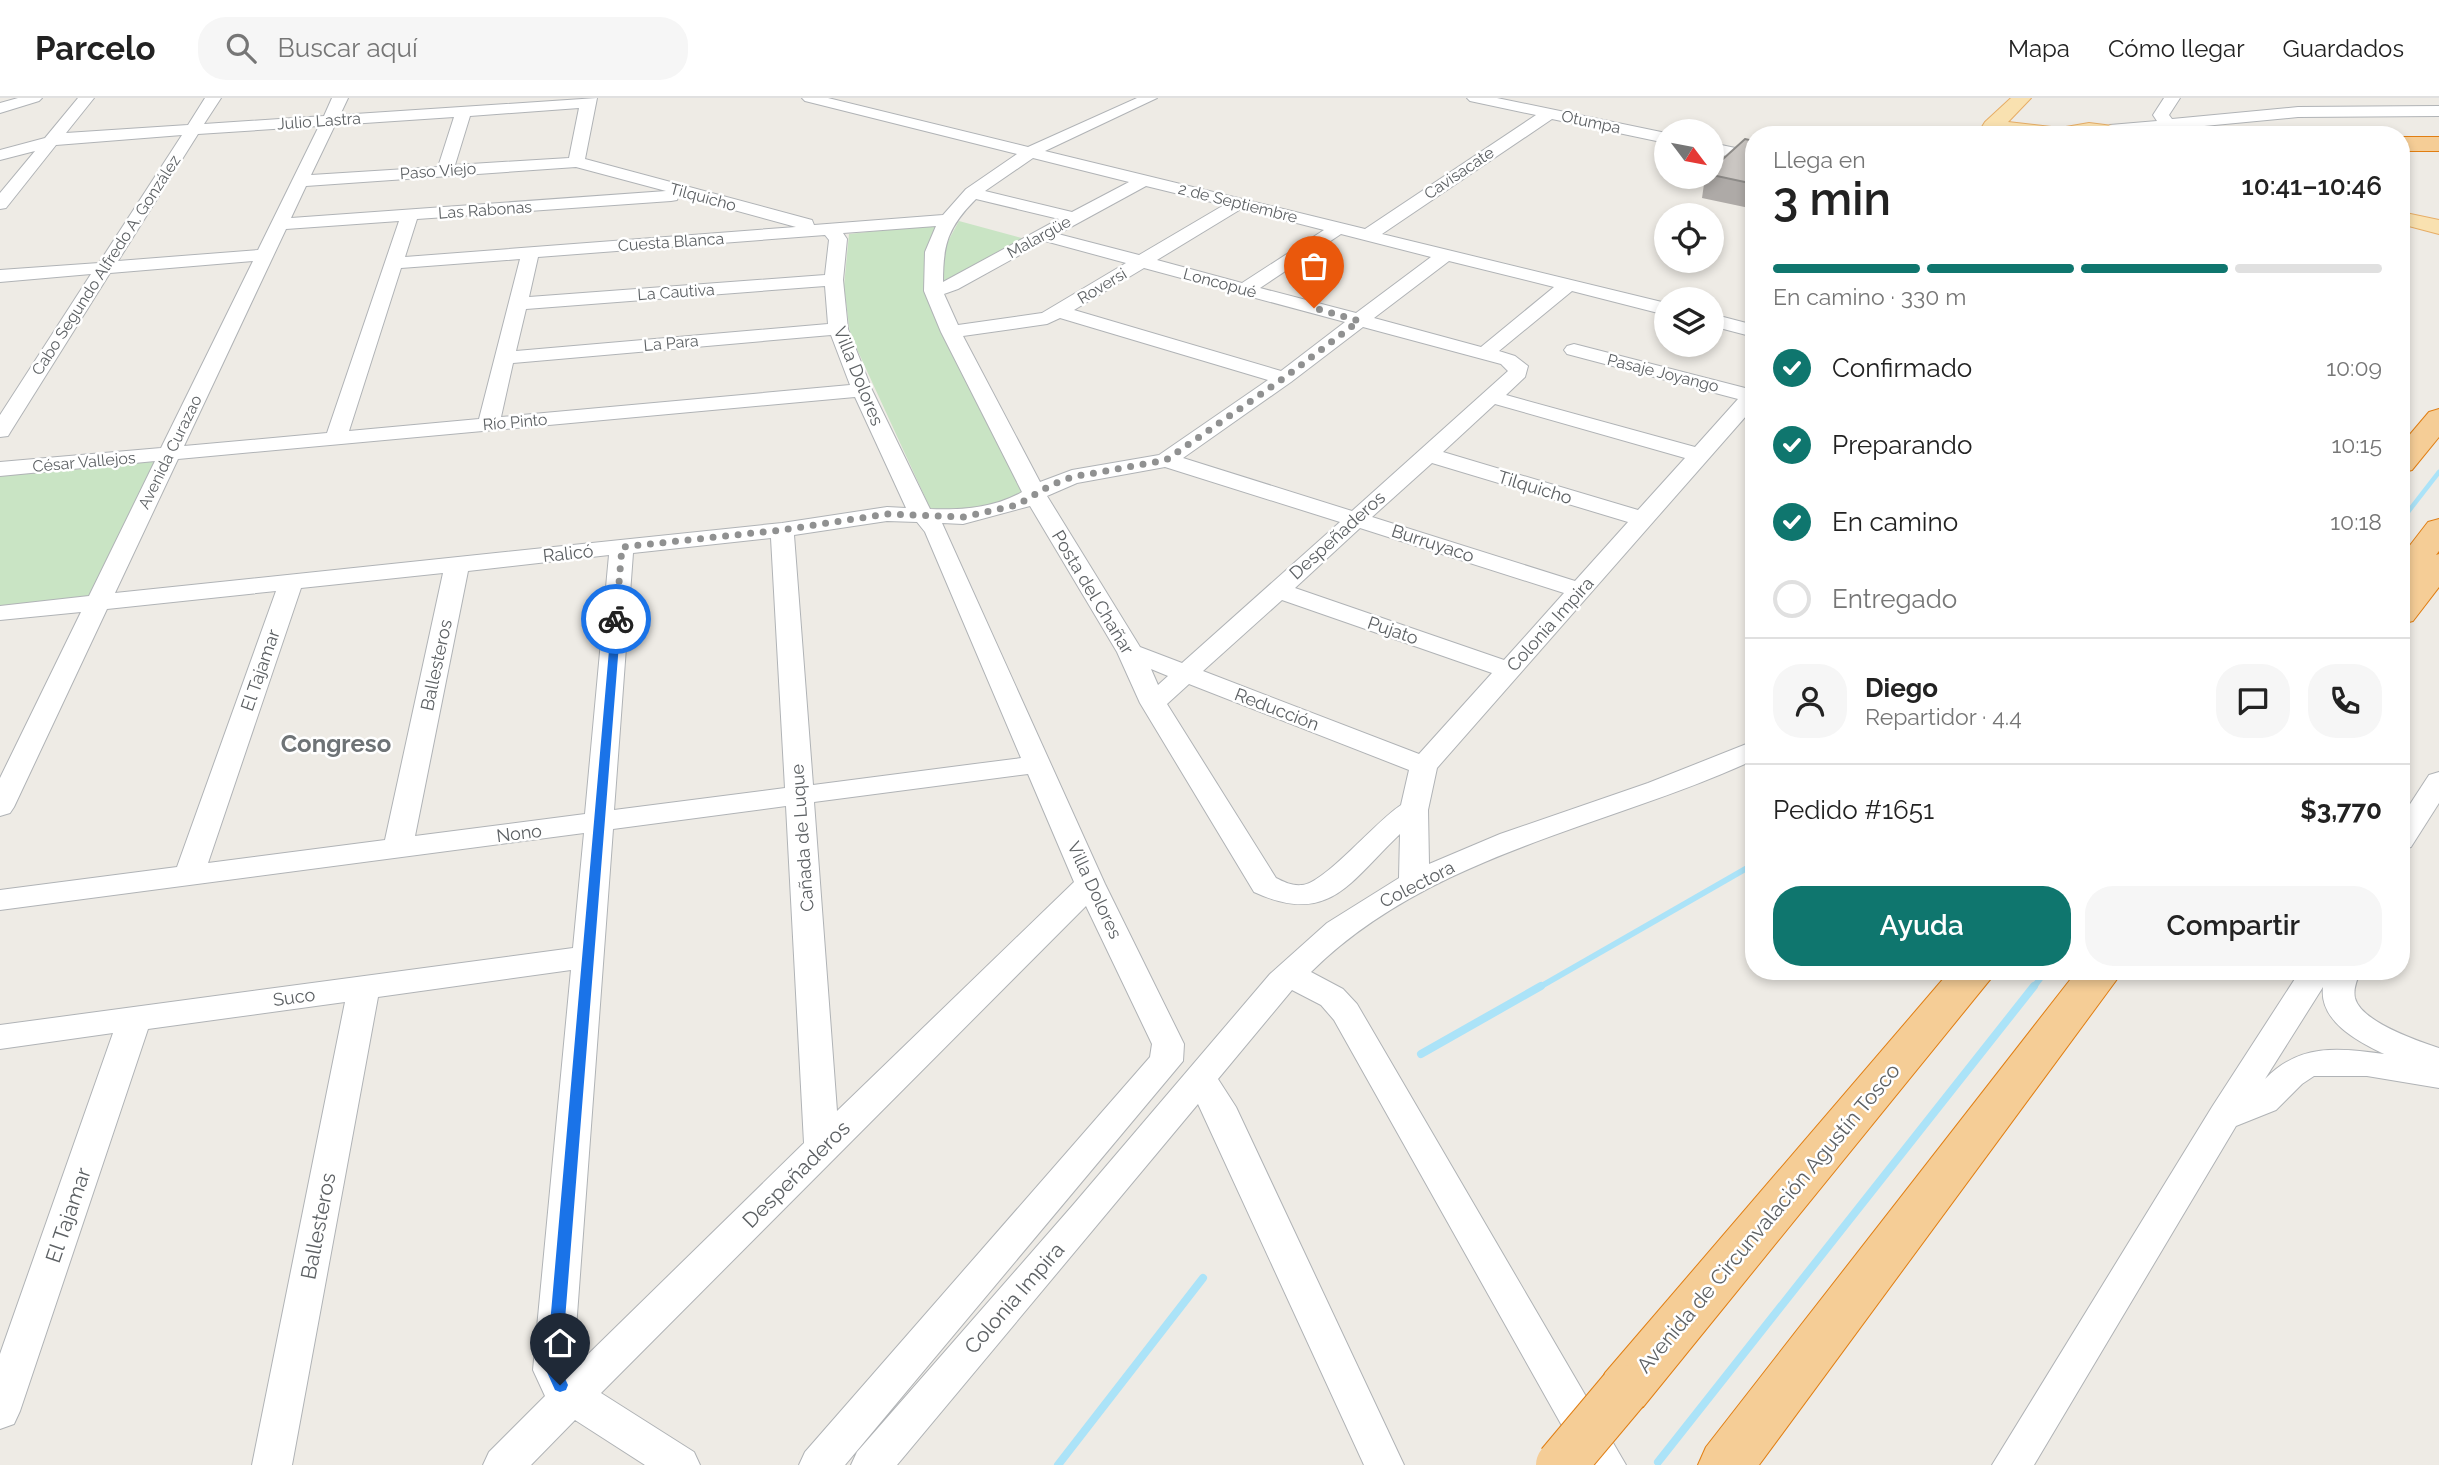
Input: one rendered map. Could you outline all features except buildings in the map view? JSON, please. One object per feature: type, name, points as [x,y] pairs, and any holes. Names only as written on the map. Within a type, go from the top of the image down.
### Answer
[{"type":"highway","points":[[2410,144],[2439,144]]},
{"type":"highway","points":[[2410,453],[2439,418]]},
{"type":"highway","points":[[2410,567],[2439,528]]},
{"type":"highway","points":[[2410,602],[2439,564]]},
{"type":"highway","name":"Avenida de Circunvalación Agustín Tosco","points":[[1561,1465],[1967,980]]},
{"type":"highway","points":[[1726,1465],[2094,980]]},
{"type":"main road","points":[[1994,126],[1995,115],[2010,98]]},
{"type":"main road","points":[[1998,126],[2022,98]]},
{"type":"main road","points":[[2410,220],[2439,227]]},
{"type":"street","points":[[0,108],[34,98]]},
{"type":"street","points":[[0,203],[86,98]]},
{"type":"street","name":"Cabo Segundo Alfredo A. González","points":[[0,431],[213,98]]},
{"type":"street","name":"Avenida Curazao","points":[[0,807],[340,98]]},
{"type":"street","name":"2 de Septiembre","points":[[810,98],[1654,306]]},
{"type":"street","name":"Posta del Chañar","points":[[1149,98],[1030,152],[972,193],[948,220],[934,252],[933,291],[951,332],[1035,495],[1130,652],[1153,703],[1265,885],[1275,891],[1302,896],[1335,884],[1391,826],[1414,810]]},
{"type":"street","name":"Otumpa","points":[[1475,98],[1654,135]]},
{"type":"street","points":[[2164,120],[2172,98]]},
{"type":"street","points":[[576,162],[588,101]]},
{"type":"street","name":"Julio Lastra","points":[[0,155],[51,139],[463,112],[588,101]]},
{"type":"street","points":[[2114,126],[2296,105],[2439,111]]},
{"type":"street","points":[[445,170],[463,112]]},
{"type":"street","name":"Cavisacate","points":[[1368,235],[1550,113]]},
{"type":"street","points":[[1724,151],[1745,155]]},
{"type":"street","name":"Paso Viejo","points":[[300,181],[576,162]]},
{"type":"street","name":"Tilquicho","points":[[576,162],[830,230]]},
{"type":"street","name":"Malargüe","points":[[933,291],[951,285],[1144,180]]},
{"type":"street","points":[[972,193],[1074,218]]},
{"type":"street","name":"Las Rabonas","points":[[279,224],[691,194]]},
{"type":"street","name":"Roversi","points":[[951,332],[1047,318],[1240,203]]},
{"type":"street","points":[[335,439],[409,216]]},
{"type":"street","name":"Cuesta Blanca","points":[[394,263],[948,220]]},
{"type":"street","points":[[1245,289],[1339,228]]},
{"type":"street","name":"Villa Dolores","points":[[819,1465],[1166,1062],[1168,1044],[1090,884],[936,531],[917,507],[862,390],[838,329],[834,280],[838,239],[830,230]]},
{"type":"street","name":"Loncopué","points":[[1043,235],[1484,354],[1518,366]]},
{"type":"street","points":[[488,425],[530,253]]},
{"type":"street","points":[[1166,460],[1284,378],[1446,254]]},
{"type":"street","points":[[0,276],[264,255]]},
{"type":"street","name":"La Cautiva","points":[[517,304],[834,280]]},
{"type":"street","points":[[1484,354],[1569,284]]},
{"type":"street","points":[[1059,312],[1284,378]]},
{"type":"street","points":[[1724,323],[1745,329]]},
{"type":"street","name":"La Para","points":[[504,358],[838,329]]},
{"type":"street","name":"Pasaje Joyango","points":[[1574,350],[1745,393]]},
{"type":"street","name":"Despeñaderos","points":[[1153,703],[1518,373],[1518,366]]},
{"type":"street","name":"Río Pinto","points":[[169,454],[862,390]]},
{"type":"street","points":[[1492,397],[1699,455]]},
{"type":"street","name":"Colonia Impira","points":[[1414,883],[1414,810],[1424,766],[1745,403]]},
{"type":"street","name":"César Vallejos","points":[[0,470],[169,454]]},
{"type":"street","name":"Tilquicho","points":[[1426,454],[1643,519]]},
{"type":"street","name":"Ralicó","points":[[0,613],[782,530],[887,514],[963,517],[1017,505],[1072,477],[1166,460]]},
{"type":"street","name":"Burruyaco","points":[[1166,460],[1580,590]]},
{"type":"street","name":"Cañada de Luque","points":[[782,530],[822,1147]]},
{"type":"street","points":[[622,547],[554,1370],[560,1385],[573,1397],[680,1465]]},
{"type":"street","name":"Ballesteros","points":[[398,849],[457,565]]},
{"type":"street","name":"El Tajamar","points":[[189,876],[290,583]]},
{"type":"street","name":"Pujato","points":[[1277,590],[1509,670]]},
{"type":"street","name":"Reducción","points":[[1130,652],[1424,766]]},
{"type":"street","name":"Colectora","points":[[1156,1132],[1252,1014],[1289,975],[1345,926],[1414,883],[1466,859],[1680,783],[1745,753]]},
{"type":"street","name":"Nono","points":[[0,900],[1038,764]]},
{"type":"street","points":[[2410,826],[2439,781]]},
{"type":"street","name":"Despeñaderos","points":[[503,1465],[1090,884]]},
{"type":"street","name":"Suco","points":[[0,1037],[588,957]]},
{"type":"street","points":[[1289,975],[1332,997],[1346,1012],[1606,1465]]},
{"type":"street","points":[[2012,1465],[2266,1051],[2328,980],[2348,1016],[2410,1052],[2439,1061]]},
{"type":"street","name":"Ballesteros","points":[[272,1465],[364,987]]},
{"type":"street","name":"El Tajamar","points":[[0,1411],[135,1018]]},
{"type":"street","points":[[2266,1051],[2300,1067],[2333,1062],[2439,1075]]},
{"type":"street","points":[[2224,1116],[2242,1112],[2263,1102],[2300,1067]]},
{"type":"street","points":[[1199,1079],[1219,1107],[1384,1465]]},
{"type":"street","name":"Colonia Impira","points":[[871,1465],[1156,1132]]},
{"type":"green space","points":[[959,221],[1029,240],[951,281],[940,280],[942,252]]},
{"type":"green space","points":[[939,224],[927,253],[965,374],[981,412],[1031,496],[968,510],[930,508],[850,334],[844,286],[849,234]]},
{"type":"green space","points":[[161,458],[93,596],[0,606],[0,474]]},
{"type":"waterway","points":[[2410,509],[2439,472]]},
{"type":"waterway","points":[[1538,988],[1745,869]]},
{"type":"waterway","points":[[2033,988],[2039,980]]},
{"type":"waterway","points":[[1421,1054],[1541,986]]},
{"type":"waterway","points":[[1658,1462],[2034,986]]},
{"type":"waterway","points":[[1058,1465],[1203,1278]]},
{"type":"way so far","points":[[616,619],[622,547],[782,530],[887,514],[915,513],[953,519],[1017,505],[1051,485],[1072,477],[1166,460],[1284,378],[1359,321],[1314,308]]},
{"type":"district","name":"Congreso","points":[[336,743]]},
{"type":"route","points":[[560,1385],[554,1370],[616,619]]}]
